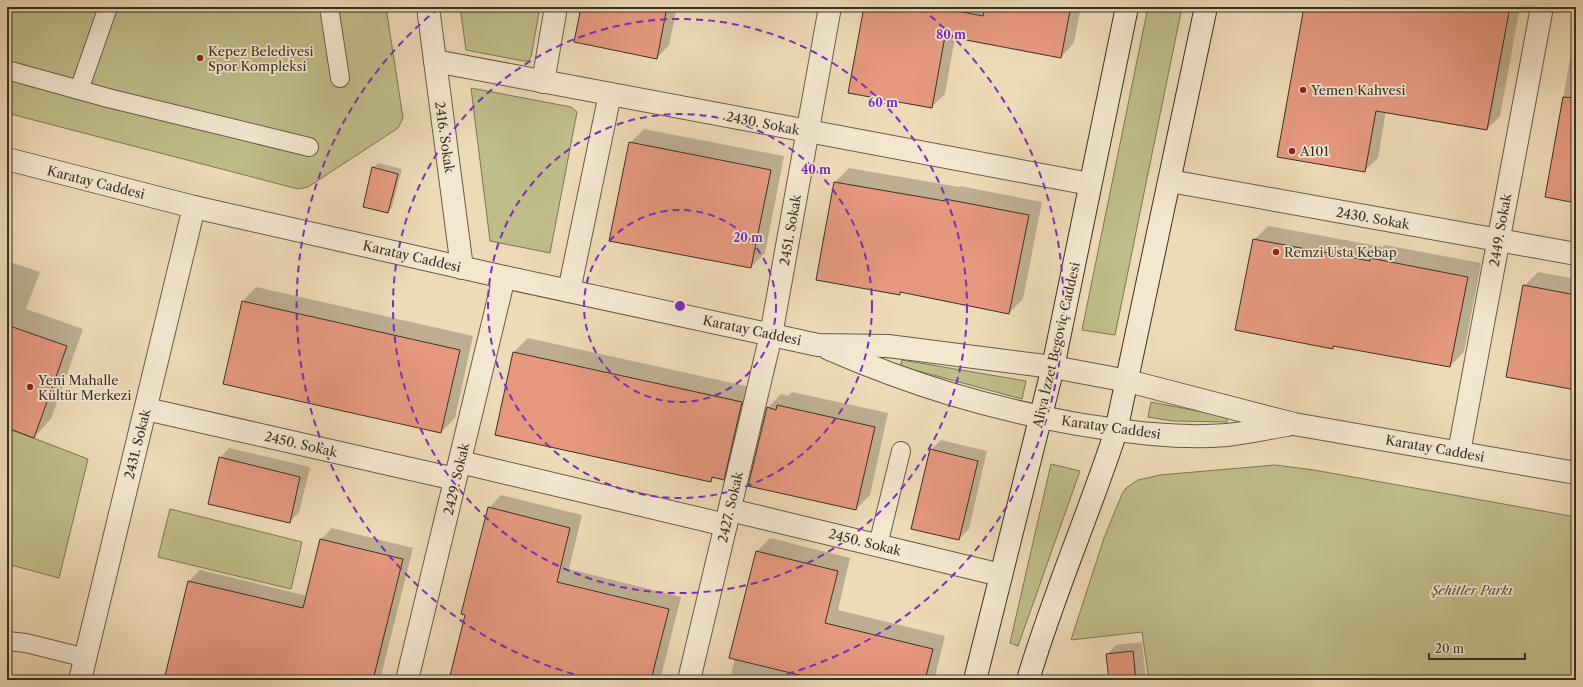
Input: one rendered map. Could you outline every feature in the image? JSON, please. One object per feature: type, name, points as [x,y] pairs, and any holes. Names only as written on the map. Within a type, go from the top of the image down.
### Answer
[{"type":"street","name":"2416. Sokak","points":[[428,7],[462,268]]},
{"type":"street","points":[[543,82],[556,7]]},
{"type":"street","name":"2451. Sokak","points":[[770,335],[830,7]]},
{"type":"street","name":"Aliya İzzet Begoviç Caddesi","points":[[975,680],[1052,367],[1127,7]]},
{"type":"street","points":[[1028,680],[1042,635],[1101,478],[1116,431],[1128,381],[1206,7]]},
{"type":"street","name":"2449. Sokak","points":[[1459,452],[1542,7]]},
{"type":"street","name":"2430. Sokak","points":[[435,62],[1090,184]]},
{"type":"street","points":[[569,291],[610,94]]},
{"type":"street","name":"Karatay Caddesi","points":[[7,159],[194,207],[462,268],[770,335],[818,344],[888,346],[1052,367],[1128,381],[1294,424],[1576,473]]},
{"type":"street","name":"2430. Sokak","points":[[1170,181],[1576,254]]},
{"type":"street","name":"2431. Sokak","points":[[80,680],[194,207]]},
{"type":"street","name":"2429. Sokak","points":[[407,680],[504,277]]},
{"type":"street","name":"2427. Sokak","points":[[689,680],[770,335]]},
{"type":"street","name":"Karatay Caddesi","points":[[818,344],[875,369],[919,385],[971,401],[1040,417],[1116,431],[1202,436],[1228,434],[1294,424]]},
{"type":"street","name":"2450. Sokak","points":[[146,409],[458,471],[878,545],[1001,575]]},
{"type":"lane","points":[[79,90],[108,7]]},
{"type":"lane","points":[[329,7],[340,78]]},
{"type":"lane","points":[[7,70],[79,90],[310,147]]},
{"type":"lane","points":[[878,545],[901,451]]},
{"type":"lane","points":[[7,641],[26,643],[86,658]]},
{"type":"green space","name":"Kepez Belediyesi Spor Kompleksi","points":[[7,7],[386,7],[403,118],[398,128],[308,187],[298,189],[7,113]]},
{"type":"green space","points":[[460,7],[540,7],[531,57],[528,61],[523,61],[466,50]]},
{"type":"green space","points":[[1148,7],[1182,7],[1115,335],[1082,330]]},
{"type":"green space","points":[[471,88],[571,107],[577,112],[550,253],[490,241]]},
{"type":"green space","points":[[902,360],[1026,381],[1022,399],[900,366]]},
{"type":"green space","points":[[1151,402],[1228,417],[1227,422],[1173,421],[1148,417]]},
{"type":"green space","points":[[7,428],[88,459],[59,578],[7,564]]},
{"type":"green space","points":[[1051,464],[1080,471],[1018,646],[1010,643]]},
{"type":"green space","name":"Şehitler Parkı","points":[[1275,465],[1314,470],[1576,517],[1576,680],[1199,680],[1198,675],[1167,680],[1149,680],[1142,632],[1071,640],[1104,538],[1122,494],[1126,488],[1138,480],[1160,475]]},
{"type":"green space","points":[[170,509],[302,542],[291,589],[158,557]]},
{"type":"building","points":[[581,7],[667,7],[657,59],[574,42]]},
{"type":"building","points":[[864,7],[937,7],[983,16],[985,7],[1051,7],[1070,11],[1061,58],[945,36],[932,108],[848,93]]},
{"type":"building","points":[[1304,7],[1510,7],[1487,130],[1376,111],[1365,172],[1277,157]]},
{"type":"building","points":[[1563,97],[1576,98],[1576,203],[1545,197]]},
{"type":"building","points":[[629,142],[771,170],[751,268],[609,241]]},
{"type":"building","points":[[372,167],[398,174],[388,213],[363,207]]},
{"type":"building","points":[[834,182],[945,201],[945,199],[1029,215],[1009,314],[900,292],[900,295],[816,280]]},
{"type":"building","points":[[1253,239],[1370,261],[1370,258],[1468,277],[1450,367],[1333,346],[1333,349],[1235,330]]},
{"type":"building","points":[[1523,285],[1576,295],[1576,390],[1506,377]]},
{"type":"building","points":[[242,301],[460,350],[441,433],[223,384]]},
{"type":"building","name":"Yeni Mahalle Kültür Merkezi","points":[[7,325],[67,346],[34,438],[7,428]]},
{"type":"building","points":[[513,352],[742,402],[724,480],[712,477],[711,482],[495,435]]},
{"type":"building","points":[[777,405],[875,427],[856,510],[748,486],[767,407],[776,410]]},
{"type":"building","points":[[930,449],[978,461],[959,540],[911,529]]},
{"type":"building","points":[[219,457],[300,477],[290,523],[208,504]]},
{"type":"building","points":[[488,507],[570,528],[557,582],[669,609],[651,680],[449,680],[465,615],[461,614]]},
{"type":"building","points":[[320,539],[403,559],[373,680],[164,680],[188,581],[303,608]]},
{"type":"building","points":[[756,551],[838,571],[825,623],[933,649],[925,680],[820,680],[729,658]]},
{"type":"building","points":[[1133,651],[1136,680],[1109,680],[1106,654]]},
{"type":"place","name":"Kepez Belediyesi Spor Kompleksi","points":[[200,58]]},
{"type":"place","name":"Yemen Kahvesi","points":[[1303,90]]},
{"type":"place","name":"A101","points":[[1292,151]]},
{"type":"place","name":"Remzi Usta Kebap","points":[[1276,252]]},
{"type":"place","name":"Yeni Mahalle Kültür Merkezi","points":[[30,387]]}]
